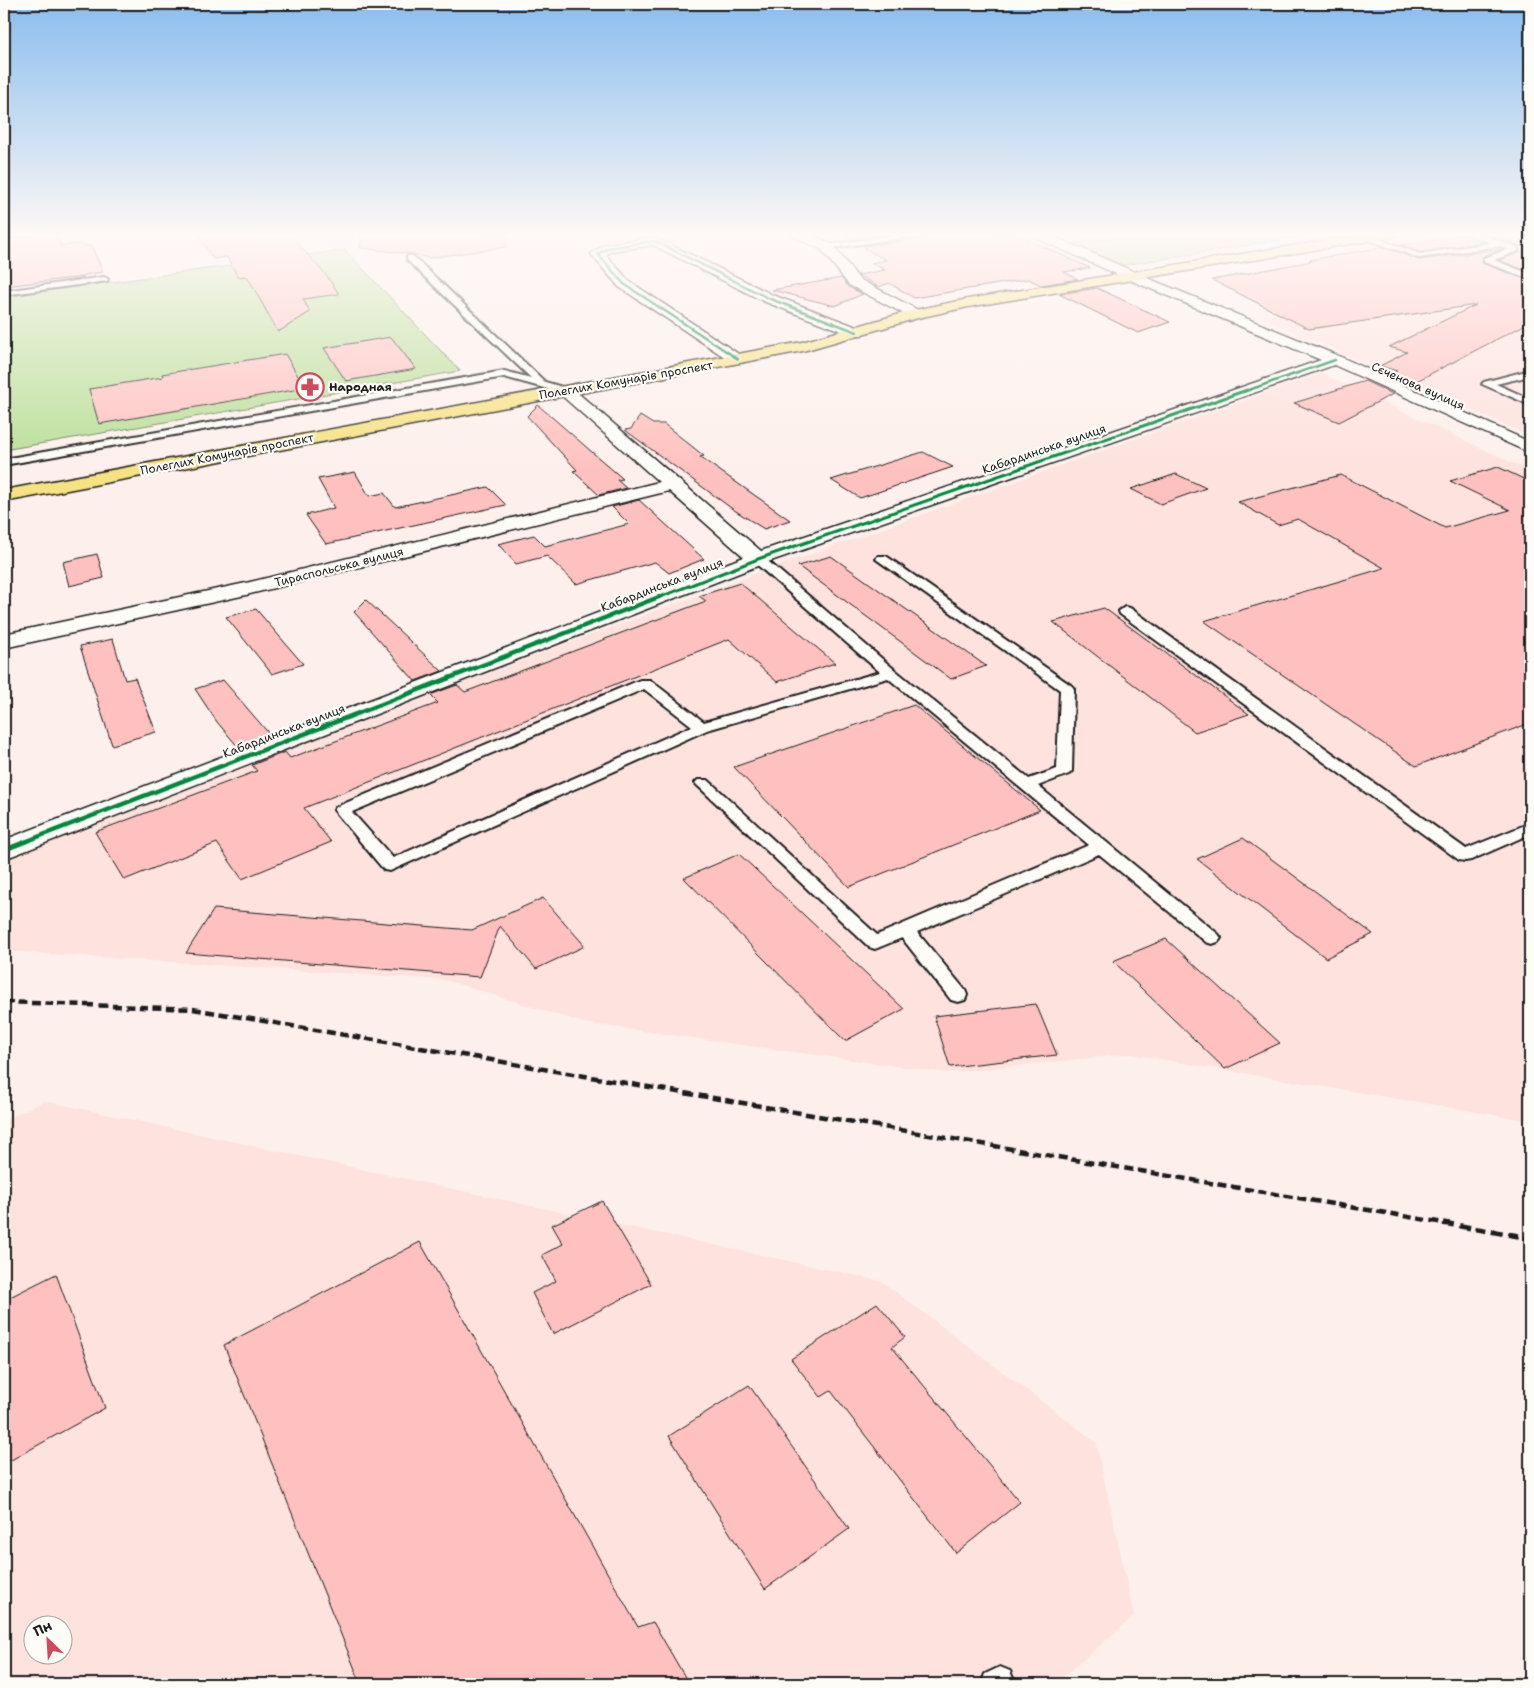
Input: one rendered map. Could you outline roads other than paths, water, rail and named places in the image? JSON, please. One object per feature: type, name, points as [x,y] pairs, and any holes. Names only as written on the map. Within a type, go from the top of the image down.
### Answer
[{"type":"main road","name":"Полеглих Комунарів проспект","points":[[4,496],[738,359],[857,332],[926,312]]},
{"type":"street","points":[[666,312],[738,359]]},
{"type":"street","points":[[804,312],[857,332]]},
{"type":"street","points":[[911,312],[915,314]]},
{"type":"street","name":"Сєченова вулиця","points":[[1218,312],[1334,360],[1530,448]]},
{"type":"street","name":"Кабардинська вулиця","points":[[4,850],[758,558],[1334,360]]},
{"type":"street","points":[[566,391],[758,558]]},
{"type":"street","name":"Тираспольська вулиця","points":[[4,641],[256,587],[672,485]]},
{"type":"lane","points":[[467,312],[542,383]]},
{"type":"lane","points":[[1530,373],[1487,384],[1530,402]]},
{"type":"lane","points":[[4,462],[504,374],[566,391]]},
{"type":"lane","points":[[758,558],[890,673],[1212,938]]},
{"type":"lane","points":[[882,560],[1067,689],[1064,771],[1027,785]]},
{"type":"lane","points":[[1125,611],[1465,856],[1530,828]]},
{"type":"lane","points":[[702,727],[645,683],[342,810],[390,866],[702,727],[890,673]]},
{"type":"lane","points":[[703,783],[876,942],[1102,846]]},
{"type":"lane","points":[[905,930],[958,995]]},
{"type":"railway","points":[[4,1002],[193,1009],[1450,1224]]},
{"type":"railway","points":[[1443,1223],[1530,1238]]},
{"type":"place","name":"Народная","points":[[310,387]]}]
